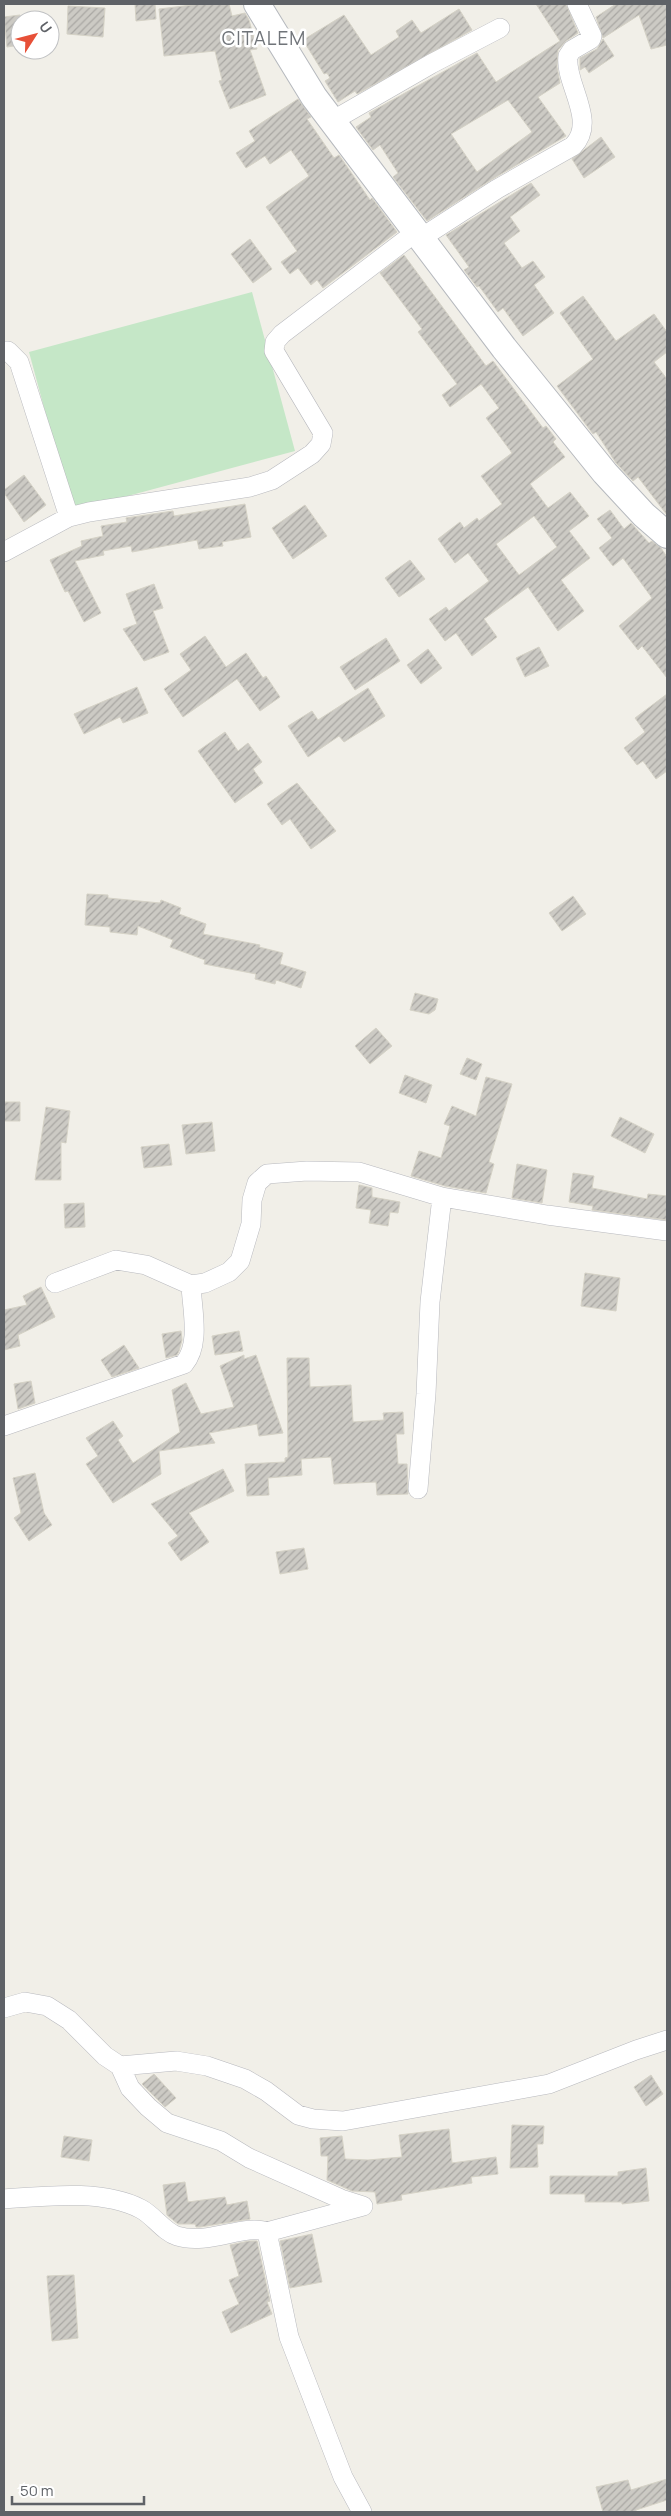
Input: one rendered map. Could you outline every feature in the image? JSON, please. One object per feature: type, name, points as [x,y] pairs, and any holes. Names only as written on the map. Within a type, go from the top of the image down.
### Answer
[{"type":"main road","points":[[257,4],[314,97],[532,385],[605,474],[644,515],[667,534]]},
{"type":"street","points":[[4,552],[69,517],[89,512],[250,486],[285,473],[312,454],[321,444],[323,433],[274,351],[275,342],[282,334],[418,235],[573,146],[578,140],[582,122],[568,56],[572,50],[591,39],[592,36],[577,4]]},
{"type":"street","points":[[332,121],[431,64],[500,28]]},
{"type":"street","points":[[4,351],[8,350],[19,362],[69,517]]},
{"type":"street","points":[[55,1283],[116,1260],[146,1265],[191,1285],[205,1283],[229,1272],[240,1261],[251,1224],[252,1200],[257,1184],[267,1174],[307,1171],[359,1172],[442,1197],[547,1215],[667,1231]]},
{"type":"street","points":[[418,1489],[426,1394],[430,1302],[442,1197]]},
{"type":"street","points":[[4,1426],[184,1364],[189,1358],[194,1338],[191,1285]]},
{"type":"street","points":[[4,2008],[25,2002],[47,2006],[69,2020],[105,2056],[120,2066],[130,2088],[167,2123],[221,2141],[249,2158],[341,2199],[364,2206],[267,2232],[258,2228],[204,2240],[176,2236],[141,2209],[120,2200],[64,2195],[4,2199]]},
{"type":"street","points":[[120,2066],[176,2061],[207,2066],[245,2079],[266,2091],[298,2115],[313,2119],[343,2121],[549,2084],[667,2040]]},
{"type":"street","points":[[267,2232],[273,2252],[289,2337],[343,2477],[362,2512]]},
{"type":"green space","points":[[252,292],[295,451],[72,511],[29,352]]},
{"type":"building","points":[[135,4],[155,4],[156,19],[136,21]]},
{"type":"building","points":[[200,4],[229,4],[232,16],[245,13],[249,20],[257,49],[250,50],[266,95],[230,109],[219,81],[222,80],[215,51],[164,56],[159,9]]},
{"type":"building","points":[[536,4],[566,4],[578,33],[566,41],[558,50],[557,67],[560,83],[538,97],[566,136],[491,180],[427,221],[393,177],[398,173],[380,145],[373,150],[356,127],[371,117],[369,113],[477,53],[496,82],[560,41]],"holes":[[[508,100],[532,132],[477,172],[451,134]]]},
{"type":"building","points":[[616,4],[667,4],[667,45],[651,49],[639,15],[603,38],[596,17]]},
{"type":"building","points":[[68,6],[105,8],[103,37],[67,34]]},
{"type":"building","points":[[459,9],[472,30],[357,94],[355,91],[338,102],[325,81],[330,78],[327,73],[324,74],[303,40],[344,15],[371,55],[399,37],[396,31],[412,20],[421,33]]},
{"type":"building","points":[[10,16],[10,47],[7,47],[4,17]]},
{"type":"building","points":[[603,39],[614,56],[589,73],[585,67],[580,70],[580,58],[597,49]]},
{"type":"building","points":[[298,99],[311,117],[307,119],[334,158],[339,155],[370,200],[372,198],[397,232],[323,288],[317,280],[311,285],[298,268],[290,274],[281,262],[297,251],[266,207],[309,176],[291,150],[270,164],[265,156],[246,168],[236,153],[255,141],[249,131]]},
{"type":"building","points":[[601,137],[615,157],[584,178],[572,159]]},
{"type":"building","points":[[531,183],[540,195],[510,217],[520,231],[504,243],[522,268],[533,261],[545,277],[534,285],[554,313],[523,336],[503,308],[498,312],[479,286],[477,287],[464,270],[469,267],[446,235]]},
{"type":"building","points":[[250,239],[272,269],[253,283],[231,254]]},
{"type":"building","points":[[404,255],[486,366],[493,361],[543,428],[546,426],[556,439],[553,442],[565,457],[530,484],[548,508],[570,492],[589,516],[569,531],[590,558],[561,580],[584,611],[558,631],[528,587],[484,619],[497,637],[472,656],[456,633],[445,641],[429,619],[446,607],[449,611],[489,581],[468,553],[455,563],[438,539],[460,522],[464,528],[477,518],[479,521],[502,504],[481,476],[512,453],[486,418],[499,408],[481,384],[450,407],[442,395],[457,384],[418,332],[422,329],[380,273]],"holes":[[[534,516],[557,547],[519,575],[496,544]]]},
{"type":"building","points":[[583,296],[616,341],[654,314],[667,332],[667,352],[654,362],[667,379],[667,515],[638,477],[633,481],[616,463],[596,432],[593,434],[557,386],[593,359],[560,313]]},
{"type":"building","points":[[24,475],[46,505],[24,522],[4,493],[4,490]]},
{"type":"building","points":[[245,504],[251,537],[222,542],[223,546],[199,549],[197,540],[132,552],[131,546],[103,551],[104,555],[75,561],[101,613],[84,622],[68,591],[65,592],[50,560],[82,546],[81,541],[103,536],[101,526],[127,522],[126,518],[173,511],[174,516]]},
{"type":"building","points":[[305,505],[327,536],[293,559],[272,528]]},
{"type":"building","points":[[610,510],[624,529],[631,523],[649,543],[652,541],[661,548],[667,557],[667,678],[642,646],[638,650],[619,626],[652,598],[623,558],[613,566],[599,548],[612,538],[597,519]]},
{"type":"building","points":[[410,560],[425,579],[399,597],[385,578]]},
{"type":"building","points":[[154,584],[163,608],[153,611],[169,652],[144,661],[123,629],[137,624],[126,594]]},
{"type":"building","points":[[205,636],[226,667],[246,653],[263,678],[266,676],[280,697],[260,711],[237,679],[183,717],[164,689],[191,670],[180,654]]},
{"type":"building","points":[[386,638],[400,661],[355,690],[340,667]]},
{"type":"building","points":[[539,647],[549,666],[525,677],[516,658]]},
{"type":"building","points":[[428,649],[442,668],[421,684],[407,665]]},
{"type":"building","points":[[137,687],[148,713],[123,723],[120,717],[84,734],[74,714]]},
{"type":"building","points":[[368,688],[385,716],[344,742],[339,736],[308,757],[288,726],[312,711],[318,720]]},
{"type":"building","points":[[667,694],[667,771],[656,779],[643,761],[637,765],[624,748],[645,732],[635,718]]},
{"type":"building","points":[[225,732],[238,751],[248,743],[262,762],[253,769],[263,783],[235,803],[198,751]]},
{"type":"building","points":[[297,783],[336,831],[311,849],[290,819],[282,825],[267,804]]},
{"type":"building","points":[[87,894],[108,895],[108,898],[160,903],[161,900],[181,908],[179,914],[206,924],[203,934],[260,945],[259,947],[283,953],[280,964],[306,972],[301,988],[276,980],[275,984],[255,979],[256,974],[204,964],[205,960],[170,947],[173,940],[138,926],[137,935],[110,932],[110,927],[85,925]]},
{"type":"building","points":[[573,896],[586,914],[562,931],[549,913]]},
{"type":"building","points":[[415,993],[438,999],[435,1010],[429,1014],[410,1010]]},
{"type":"building","points":[[376,1028],[392,1046],[370,1064],[355,1046]]},
{"type":"building","points":[[467,1058],[482,1064],[476,1080],[460,1074]]},
{"type":"building","points":[[405,1075],[432,1085],[426,1103],[399,1093]]},
{"type":"building","points":[[486,1077],[512,1084],[489,1162],[494,1164],[486,1193],[445,1186],[411,1176],[419,1151],[441,1158],[450,1126],[444,1124],[452,1106],[476,1116]]},
{"type":"building","points":[[4,1102],[20,1102],[20,1121],[4,1121]]},
{"type":"building","points":[[46,1107],[70,1111],[66,1143],[61,1142],[61,1180],[35,1180]]},
{"type":"building","points":[[620,1117],[654,1134],[645,1153],[611,1136]]},
{"type":"building","points":[[212,1122],[215,1151],[186,1154],[182,1125]]},
{"type":"building","points":[[169,1144],[172,1165],[144,1168],[141,1147]]},
{"type":"building","points":[[517,1164],[547,1170],[542,1203],[512,1198]]},
{"type":"building","points":[[573,1173],[594,1176],[592,1188],[647,1199],[648,1194],[667,1196],[667,1220],[592,1210],[593,1206],[569,1202]]},
{"type":"building","points":[[359,1185],[372,1188],[372,1197],[400,1202],[398,1213],[390,1212],[388,1226],[369,1223],[371,1210],[356,1208]]},
{"type":"building","points":[[84,1203],[85,1227],[65,1228],[64,1204]]},
{"type":"building","points":[[585,1273],[620,1278],[616,1311],[581,1306]]},
{"type":"building","points":[[41,1287],[55,1317],[18,1335],[20,1346],[4,1350],[4,1310],[27,1305],[23,1296]]},
{"type":"building","points":[[181,1331],[182,1340],[177,1355],[166,1358],[162,1334]]},
{"type":"building","points":[[239,1331],[243,1351],[215,1355],[212,1336]]},
{"type":"building","points":[[124,1345],[139,1368],[112,1377],[101,1360]]},
{"type":"building","points":[[244,1355],[244,1359],[256,1355],[283,1433],[259,1436],[257,1424],[209,1433],[215,1443],[159,1451],[161,1474],[113,1503],[86,1464],[98,1456],[86,1438],[113,1421],[123,1436],[118,1440],[133,1463],[180,1432],[172,1390],[186,1383],[201,1414],[234,1407],[220,1366]]},
{"type":"building","points":[[287,1358],[309,1358],[310,1387],[351,1385],[353,1422],[384,1420],[383,1413],[403,1412],[404,1434],[396,1434],[398,1464],[407,1464],[408,1494],[377,1495],[376,1482],[334,1484],[331,1457],[301,1459],[302,1475],[268,1478],[269,1495],[247,1496],[245,1464],[285,1462],[285,1458],[288,1457]]},
{"type":"building","points":[[31,1381],[35,1403],[18,1409],[14,1384]]},
{"type":"building","points":[[223,1469],[234,1491],[189,1513],[209,1542],[181,1561],[168,1543],[178,1536],[151,1504]]},
{"type":"building","points":[[35,1473],[44,1513],[52,1525],[29,1541],[14,1518],[21,1513],[13,1478]]},
{"type":"building","points":[[304,1548],[308,1569],[280,1574],[276,1552]]},
{"type":"building","points":[[154,2074],[176,2098],[165,2107],[142,2084]]},
{"type":"building","points":[[651,2075],[663,2094],[646,2106],[634,2087]]},
{"type":"building","points":[[512,2125],[544,2126],[543,2144],[537,2144],[538,2167],[510,2168]]},
{"type":"building","points":[[449,2129],[452,2163],[496,2157],[498,2174],[471,2177],[472,2183],[401,2195],[402,2200],[377,2204],[375,2192],[352,2191],[327,2180],[328,2156],[321,2156],[320,2138],[342,2136],[345,2159],[368,2160],[402,2157],[399,2135]]},
{"type":"building","points":[[64,2136],[92,2140],[89,2161],[61,2157]]},
{"type":"building","points":[[646,2168],[649,2201],[622,2204],[622,2202],[585,2202],[585,2194],[550,2194],[550,2176],[618,2176],[618,2172]]},
{"type":"building","points":[[185,2182],[188,2202],[225,2197],[227,2205],[247,2201],[250,2219],[200,2227],[196,2227],[195,2224],[178,2224],[167,2215],[163,2185]]},
{"type":"building","points":[[312,2234],[322,2282],[290,2288],[280,2241]]},
{"type":"building","points":[[257,2241],[270,2301],[267,2302],[272,2314],[231,2333],[222,2312],[239,2304],[229,2280],[239,2276],[230,2245]]},
{"type":"building","points":[[74,2275],[78,2338],[52,2341],[47,2276]]},
{"type":"building","points":[[667,2479],[667,2500],[636,2510],[636,2512],[603,2512],[596,2487],[628,2480],[631,2490]]},
{"type":"district","name":"CITALEM","points":[[264,38]]}]
